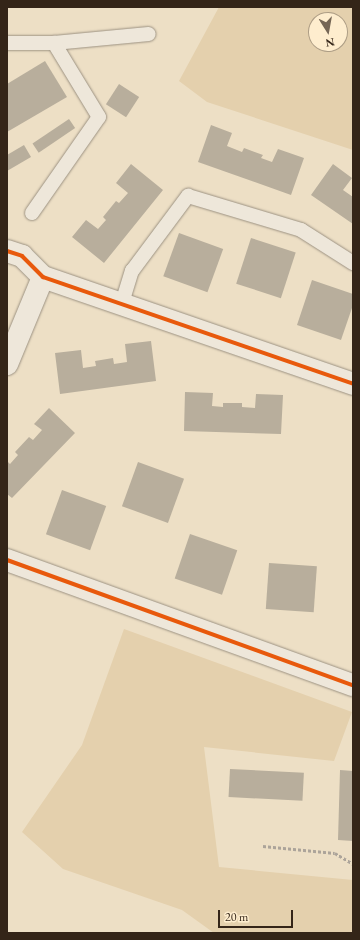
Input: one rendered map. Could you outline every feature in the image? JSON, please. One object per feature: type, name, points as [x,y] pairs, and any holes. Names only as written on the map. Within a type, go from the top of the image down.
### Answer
[{"type":"street","points":[[7,251],[22,256],[43,277],[353,384]]},
{"type":"street","points":[[7,364],[43,277]]},
{"type":"street","points":[[7,560],[353,685]]},
{"type":"lane","points":[[7,43],[54,43],[149,34]]},
{"type":"lane","points":[[32,213],[99,117],[54,43]]},
{"type":"lane","points":[[122,303],[132,271],[188,196],[301,230],[353,263]]},
{"type":"path","points":[[263,846],[335,853],[353,864]]},
{"type":"shaded area","points":[[219,7],[353,7],[353,150],[207,102],[179,81]]},
{"type":"shaded area","points":[[124,629],[352,712],[334,761],[204,747],[219,867],[353,880],[353,933],[214,933],[182,910],[63,869],[22,832],[82,745]]},
{"type":"building","points":[[45,61],[67,97],[7,132],[7,84]]},
{"type":"building","points":[[119,84],[139,97],[126,117],[106,104]]},
{"type":"building","points":[[69,119],[75,128],[39,153],[33,144]]},
{"type":"building","points":[[211,125],[232,133],[227,146],[242,152],[244,148],[263,155],[261,158],[272,162],[278,149],[304,158],[291,195],[198,162]]},
{"type":"building","points":[[24,145],[31,157],[7,171],[7,155]]},
{"type":"building","points":[[131,164],[163,190],[104,263],[72,237],[86,220],[98,229],[106,220],[103,217],[116,201],[119,203],[128,193],[116,183]]},
{"type":"building","points":[[333,164],[352,178],[343,190],[353,197],[353,224],[311,195]]},
{"type":"building","points":[[179,233],[223,249],[207,292],[163,276]]},
{"type":"building","points":[[251,238],[296,253],[281,298],[236,284]]},
{"type":"building","points":[[312,280],[353,294],[353,305],[341,340],[297,325]]},
{"type":"building","points":[[151,341],[156,381],[60,394],[55,353],[81,350],[83,368],[96,366],[95,361],[113,358],[114,364],[127,362],[125,344]]},
{"type":"building","points":[[185,392],[213,393],[212,406],[223,407],[223,403],[242,403],[242,407],[255,408],[256,394],[283,395],[281,434],[184,431]]},
{"type":"building","points":[[49,408],[75,433],[12,498],[7,494],[7,461],[10,464],[18,455],[15,452],[29,437],[33,440],[42,430],[34,424]]},
{"type":"building","points":[[138,462],[184,479],[168,523],[122,506]]},
{"type":"building","points":[[62,490],[106,506],[90,550],[46,534]]},
{"type":"building","points":[[190,534],[237,550],[222,595],[175,578]]},
{"type":"building","points":[[269,563],[317,566],[314,612],[266,609]]},
{"type":"building","points":[[230,769],[304,773],[302,801],[229,797]]},
{"type":"building","points":[[340,770],[353,771],[353,841],[338,840]]},
{"type":"cycle path","points":[[7,251],[22,256],[43,277],[353,384]]},
{"type":"cycle path","points":[[7,560],[353,685]]}]
